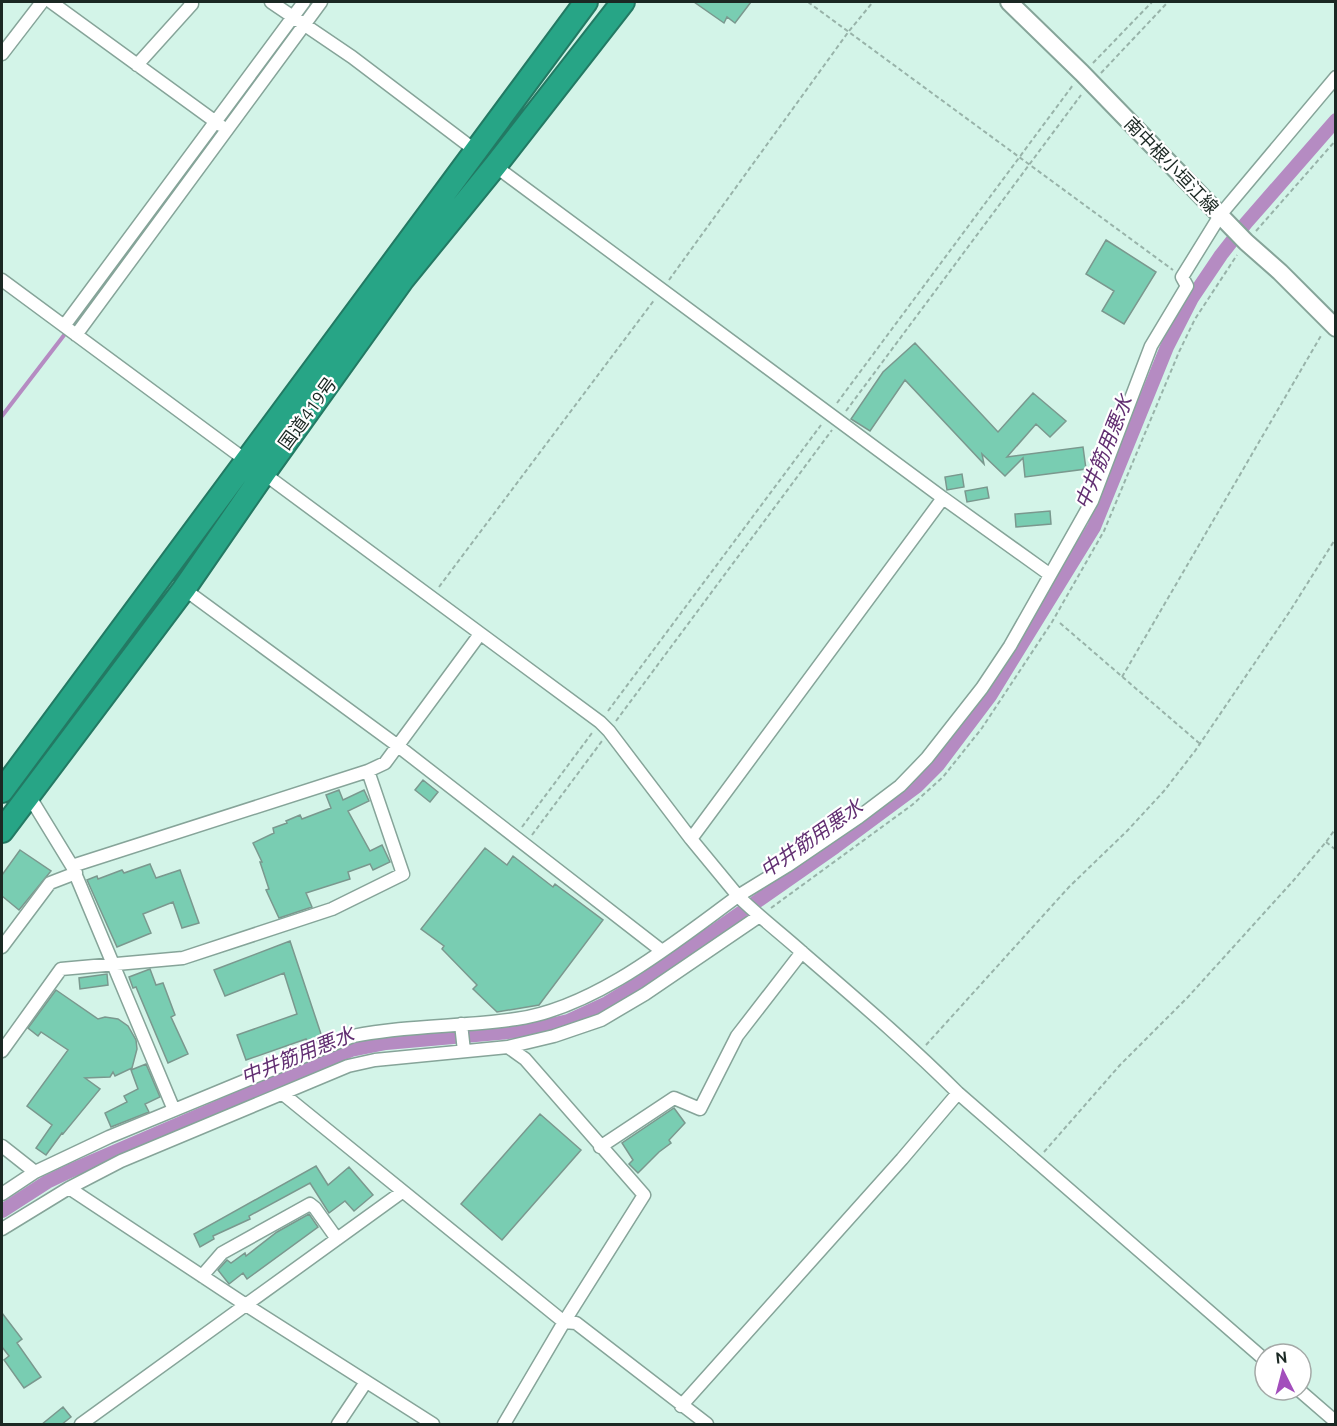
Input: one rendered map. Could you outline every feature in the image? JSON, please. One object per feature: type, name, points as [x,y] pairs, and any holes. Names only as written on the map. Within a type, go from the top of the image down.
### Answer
[{"type":"highway","name":"国道419号","points":[[2,831],[184,590],[255,467],[476,151],[586,2]]},
{"type":"highway","name":"国道419号","points":[[2,791],[623,2]]},
{"type":"main road","name":"南中根小垣江線","points":[[1009,2],[1246,242],[1280,272],[1332,325]]},
{"type":"street","points":[[2,54],[42,2]]},
{"type":"street","points":[[51,2],[226,131]]},
{"type":"street","points":[[137,65],[193,2]]},
{"type":"street","points":[[271,2],[352,57],[476,151]]},
{"type":"street","points":[[76,335],[226,131],[298,20],[304,2]]},
{"type":"street","points":[[64,326],[214,121],[298,20],[321,2]]},
{"type":"street","points":[[2,1194],[35,1172],[109,1137],[353,1036],[380,1031],[518,1019],[564,1007],[601,989],[662,951],[738,896],[859,817],[900,786],[927,758],[982,688],[1010,646],[1092,501],[1151,346],[1187,286],[1182,277],[1224,218],[1335,77]]},
{"type":"street","points":[[495,166],[1049,574]]},
{"type":"street","points":[[2,280],[609,731],[691,839],[738,896],[759,917],[919,1053],[958,1093],[1253,1350]]},
{"type":"street","points":[[691,839],[943,498]]},
{"type":"street","points":[[184,590],[398,746],[662,951]]},
{"type":"street","points":[[2,947],[50,883],[74,870],[368,771],[385,763],[480,634]]},
{"type":"street","points":[[2,1051],[61,969],[183,958],[333,909],[403,874],[368,771]]},
{"type":"street","points":[[28,794],[74,870],[174,1110]]},
{"type":"street","points":[[2,1229],[69,1188],[121,1161],[348,1066],[366,1062],[508,1047],[554,1036],[601,1020],[645,994],[759,917]]},
{"type":"street","points":[[600,1147],[674,1098],[700,1109],[737,1036],[802,952]]},
{"type":"street","points":[[461,1024],[464,1051]]},
{"type":"street","points":[[504,1425],[564,1322],[644,1195],[525,1059],[508,1047]]},
{"type":"street","points":[[681,1406],[902,1159],[958,1093]]},
{"type":"street","points":[[283,1094],[564,1322],[576,1323],[707,1425]]},
{"type":"street","points":[[2,1146],[35,1172]]},
{"type":"street","points":[[69,1188],[366,1383],[434,1425]]},
{"type":"street","points":[[81,1425],[402,1192]]},
{"type":"street","points":[[202,1276],[222,1253],[310,1204],[337,1239]]},
{"type":"street","points":[[338,1425],[366,1383]]},
{"type":"street","points":[[1312,1402],[1335,1422]]},
{"type":"path","points":[[808,2],[1182,277]]},
{"type":"path","points":[[1122,676],[1332,325]]},
{"type":"path","points":[[919,1053],[1069,887],[1127,831],[1164,791],[1195,751],[1290,611],[1335,538]]},
{"type":"path","points":[[1060,623],[1199,743]]},
{"type":"path","points":[[1036,1161],[1120,1065],[1188,997],[1326,842],[1335,828]]},
{"type":"path","points":[[1326,842],[1335,850]]},
{"type":"building","points":[[694,2],[751,2],[735,23],[727,17],[724,23]]},
{"type":"building","points":[[1106,240],[1156,272],[1124,324],[1102,311],[1114,291],[1086,274]]},
{"type":"building","points":[[915,343],[998,432],[1033,393],[1066,421],[1050,437],[1036,424],[1007,457],[1083,447],[1086,469],[1025,477],[1023,458],[1005,476],[982,454],[984,464],[905,380],[870,431],[851,419],[883,372]]},
{"type":"building","points":[[962,474],[964,487],[947,490],[945,477]]},
{"type":"building","points":[[987,487],[989,498],[967,502],[965,491]]},
{"type":"building","points":[[1050,511],[1051,524],[1016,527],[1015,514]]},
{"type":"building","points":[[423,780],[438,792],[430,802],[415,790]]},
{"type":"building","points":[[339,790],[343,800],[364,790],[369,801],[348,811],[370,851],[382,845],[390,862],[373,870],[370,864],[348,872],[350,879],[306,893],[312,907],[279,918],[266,890],[269,889],[260,862],[262,862],[253,843],[274,833],[273,828],[287,823],[286,821],[300,815],[302,819],[331,808],[326,795]]},
{"type":"building","points":[[485,848],[507,865],[513,856],[553,887],[555,884],[603,920],[539,1005],[497,1012],[473,989],[477,985],[442,949],[444,946],[421,929]]},
{"type":"building","points":[[20,850],[51,871],[19,910],[2,896],[2,875]]},
{"type":"building","points":[[150,864],[156,878],[180,870],[199,923],[182,928],[173,902],[143,914],[151,933],[117,947],[87,880],[97,876],[98,879],[122,870],[124,873]]},
{"type":"building","points":[[290,941],[323,1040],[308,1046],[306,1039],[246,1060],[237,1035],[297,1014],[284,973],[225,996],[214,970]]},
{"type":"building","points":[[150,969],[156,985],[163,983],[175,1015],[171,1017],[188,1054],[168,1063],[136,987],[133,988],[129,977]]},
{"type":"building","points":[[107,974],[108,985],[80,989],[79,978]]},
{"type":"building","points":[[56,990],[98,1019],[105,1017],[118,1019],[128,1026],[136,1040],[137,1049],[132,1068],[115,1076],[113,1072],[110,1077],[85,1078],[100,1089],[46,1155],[36,1148],[52,1125],[27,1106],[68,1050],[41,1032],[38,1036],[28,1028]]},
{"type":"building","points":[[146,1064],[160,1097],[145,1104],[149,1112],[111,1127],[105,1113],[127,1102],[124,1096],[138,1089],[131,1070]]},
{"type":"building","points":[[674,1108],[685,1123],[669,1140],[671,1143],[638,1173],[629,1164],[633,1160],[622,1143]]},
{"type":"building","points":[[540,1114],[581,1150],[502,1240],[461,1204]]},
{"type":"building","points":[[316,1166],[328,1185],[349,1167],[373,1195],[354,1211],[345,1201],[329,1213],[310,1183],[249,1216],[250,1219],[213,1236],[214,1239],[200,1247],[194,1234]]},
{"type":"building","points":[[309,1214],[318,1227],[247,1279],[243,1273],[229,1284],[218,1270],[227,1260],[231,1263],[245,1253],[246,1256],[277,1232]]},
{"type":"building","points":[[2,1313],[22,1339],[17,1343],[41,1377],[24,1388],[4,1360],[9,1356],[2,1347]]},
{"type":"building","points":[[63,1407],[71,1417],[61,1425],[41,1425]]},
{"type":"waterway","name":"中井筋用悪水","points":[[2,1211],[47,1182],[70,1171],[351,1050],[386,1043],[531,1030],[568,1021],[607,1003],[643,981],[835,847],[916,787],[938,765],[990,696],[1094,527],[1167,347],[1192,298],[1246,223],[1336,120]]},
{"type":"waterway","points":[[2,416],[68,330]]}]
